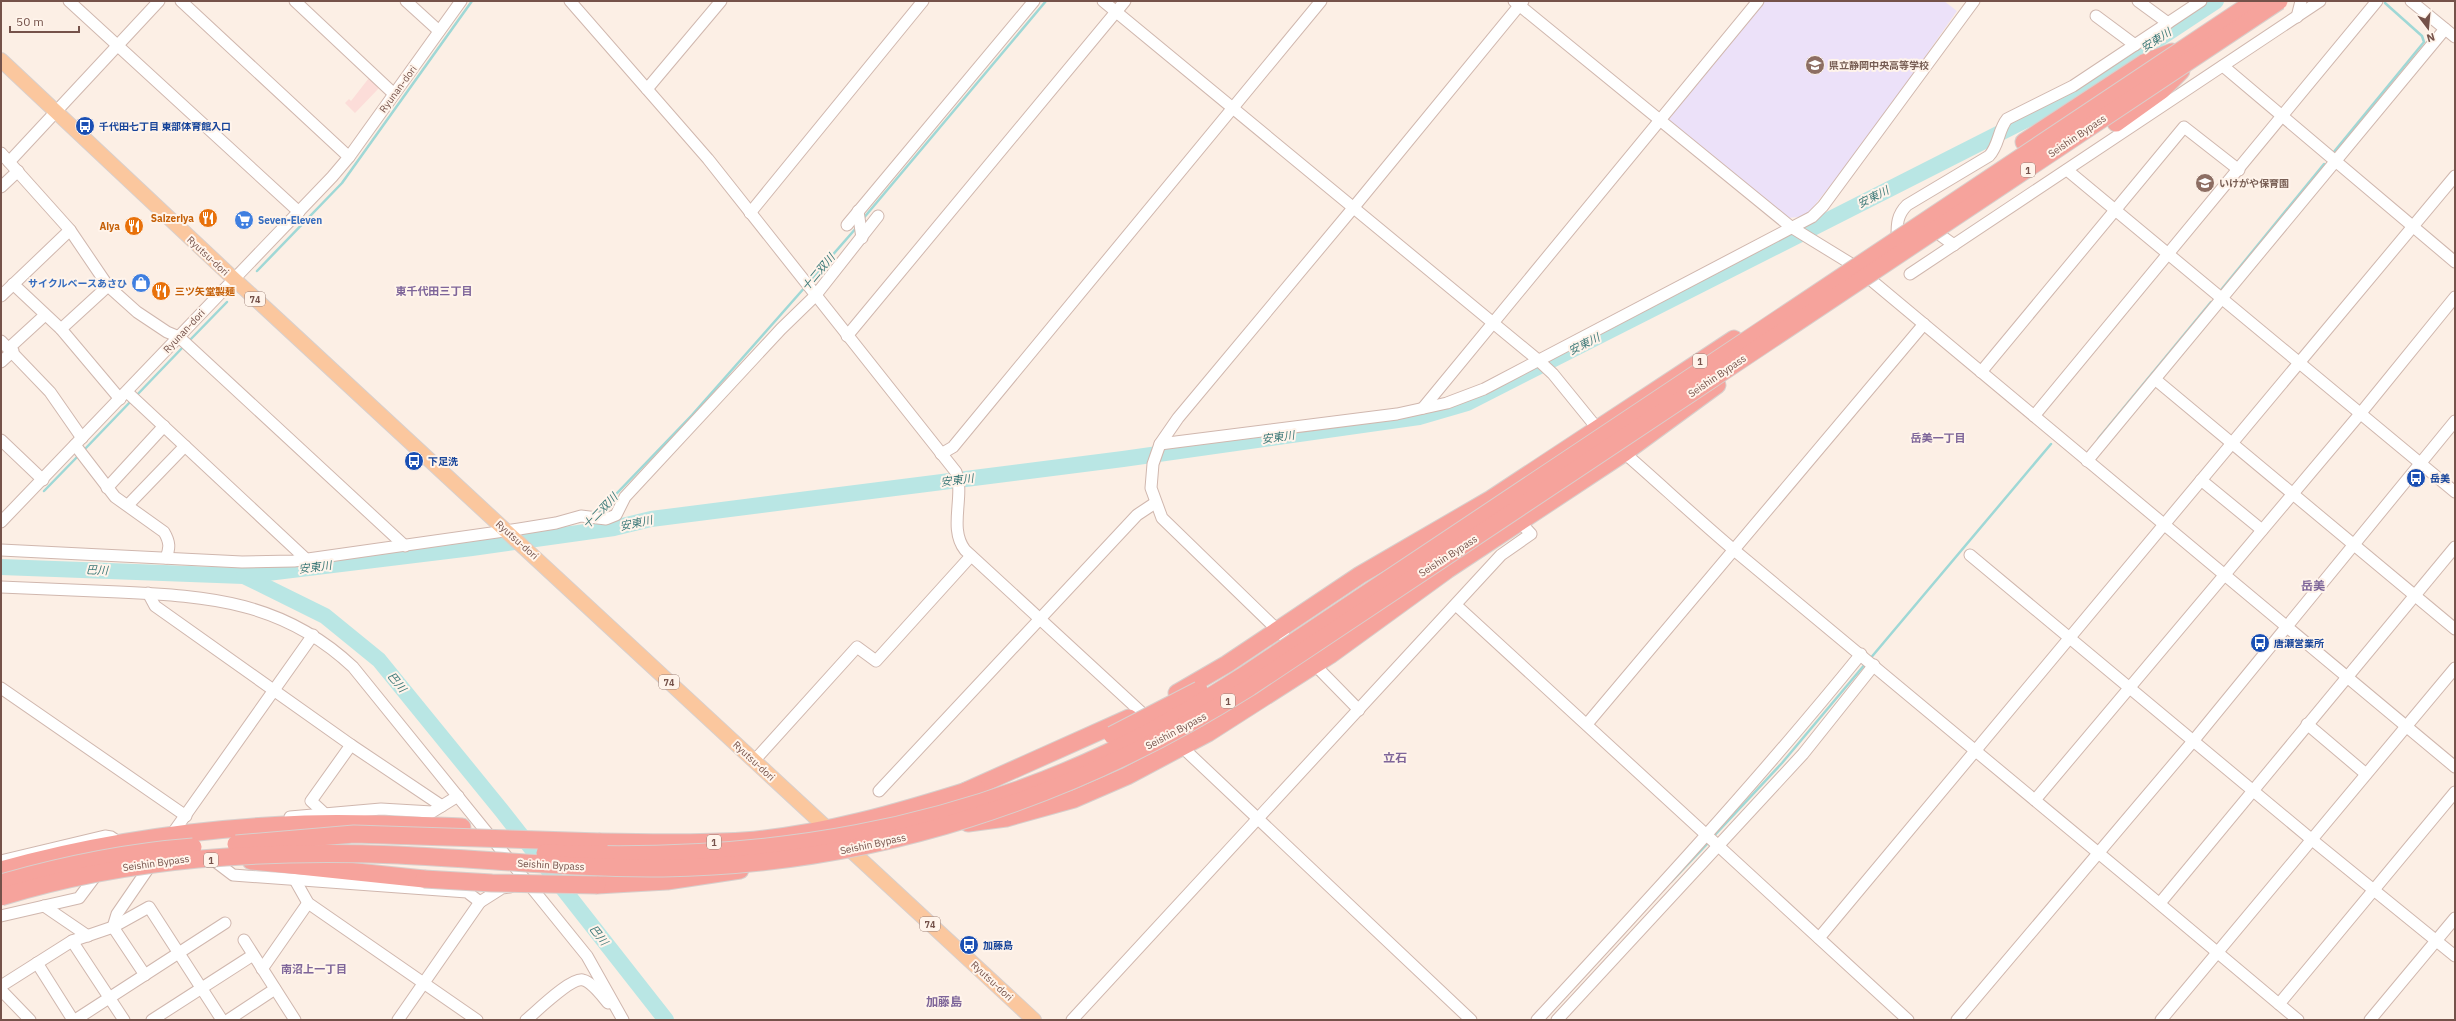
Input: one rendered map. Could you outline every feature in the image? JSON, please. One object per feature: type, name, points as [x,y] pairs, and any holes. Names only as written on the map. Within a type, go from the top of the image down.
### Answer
[{"type":"highway","name":"1","points":[[966,792],[1141,712],[1192,685],[1278,631],[1360,575],[1491,499],[1688,368],[1897,237],[2254,1]]},
{"type":"highway","name":"Seishin Bypass","points":[[1,883],[91,860],[156,850],[234,844],[342,843],[580,855],[679,855],[780,847],[829,840],[878,830],[961,808],[1061,773],[1158,727],[1243,676],[1746,342],[2254,1]]},
{"type":"highway","name":"1","points":[[966,823],[1006,818],[1074,799],[1127,776],[1182,747],[1254,705],[1315,665],[1446,570],[1624,453],[1799,324],[2280,1]]},
{"type":"highway","name":"Seishin Bypass","points":[[1,897],[81,875],[132,866],[187,858],[271,853],[399,855],[571,866],[662,868],[721,866],[764,862],[883,843],[947,826],[1036,796],[1156,742],[1199,719],[1250,687],[2280,1]]},
{"type":"highway","name":"1","points":[[1746,342],[1844,263],[2144,63],[2181,48]]},
{"type":"highway","name":"1","points":[[1692,393],[1740,369],[1896,269],[2116,123],[2162,90],[2188,64]]},
{"type":"highway","name":"1","points":[[1,870],[73,851],[120,842],[218,830],[345,824],[462,827],[600,842],[667,843],[743,841],[827,828],[966,792],[1028,770],[1112,735],[1188,697],[1493,503],[1533,484]]},
{"type":"highway","name":"1","points":[[1,901],[94,878],[147,868],[212,860],[265,862],[424,879],[492,883],[667,881],[852,852],[966,823],[1041,800],[1163,747],[1204,726],[1368,622],[1410,591],[1462,547]]},
{"type":"highway","points":[[234,844],[354,834],[600,842]]},
{"type":"highway","name":"1","points":[[271,853],[594,881]]},
{"type":"main road","name":"Ryutsu-dori","points":[[1,60],[234,279],[1034,1020]]},
{"type":"street","points":[[69,1],[300,212]]},
{"type":"street","points":[[9,162],[159,1]]},
{"type":"street","points":[[182,1],[349,157]]},
{"type":"street","points":[[295,1],[394,94]]},
{"type":"street","points":[[406,1],[439,31]]},
{"type":"street","name":"Ryunan-dori","points":[[1,522],[300,212],[349,157],[461,1]]},
{"type":"street","points":[[570,1],[708,159],[956,472],[960,494],[957,535],[961,545],[971,556],[1141,712]]},
{"type":"street","points":[[647,88],[721,1]]},
{"type":"street","points":[[750,213],[923,1]]},
{"type":"street","points":[[847,225],[1034,1]]},
{"type":"street","points":[[1103,1],[1234,107],[1538,360],[1552,374],[1597,429],[1732,549],[1861,654],[1974,751],[2098,851],[2298,1020]]},
{"type":"street","points":[[847,336],[1125,1]]},
{"type":"street","points":[[941,454],[953,447],[1321,1]]},
{"type":"street","points":[[1423,408],[1758,1]]},
{"type":"street","points":[[1160,444],[1397,414],[1447,403],[1484,389],[1812,217],[1823,206],[1974,1]]},
{"type":"street","points":[[2138,1],[2168,23]]},
{"type":"street","points":[[1897,237],[1898,218],[1907,205],[1989,156],[1996,143],[2002,125],[2007,119],[2073,86],[2168,23],[2188,5],[2201,1]]},
{"type":"street","points":[[2297,16],[2301,1]]},
{"type":"street","points":[[2034,416],[2169,255],[2377,1]]},
{"type":"street","points":[[2411,1],[2455,37]]},
{"type":"street","points":[[1359,710],[1315,665],[1176,534],[1162,518],[1155,503],[1151,488],[1153,464],[1160,444],[1178,418],[1354,207],[1519,2],[1791,227],[1853,265],[1869,278],[2223,576],[2455,767]]},
{"type":"street","points":[[1910,274],[2223,66],[2297,16],[2315,2]]},
{"type":"street","points":[[2096,16],[2135,44]]},
{"type":"street","points":[[2087,461],[2223,300],[2335,161],[2445,29]]},
{"type":"street","points":[[2223,66],[2455,262]]},
{"type":"street","points":[[1981,372],[2184,127],[2238,170]]},
{"type":"street","points":[[1,153],[70,230],[108,286],[137,312],[167,332],[179,337],[405,546]]},
{"type":"street","points":[[2067,170],[2455,492]]},
{"type":"street","points":[[1,187],[18,171]]},
{"type":"street","points":[[1819,938],[2455,176]]},
{"type":"street","points":[[858,211],[862,238]]},
{"type":"street","points":[[1,550],[242,562],[306,559],[509,533],[581,516],[606,519],[616,516],[625,497],[781,329],[810,289],[862,238],[878,216]]},
{"type":"street","points":[[1,296],[70,230]]},
{"type":"street","points":[[1936,232],[1954,245]]},
{"type":"street","points":[[13,284],[61,329],[123,395],[164,426],[306,559]]},
{"type":"street","points":[[61,329],[108,286]]},
{"type":"street","points":[[2035,800],[2360,414],[2455,297]]},
{"type":"street","points":[[1,362],[8,347],[45,315]]},
{"type":"street","points":[[1587,724],[1732,549],[1924,324]]},
{"type":"street","points":[[8,347],[50,392],[107,488],[164,532],[169,540],[170,548],[166,558]]},
{"type":"street","points":[[2156,380],[2455,629]]},
{"type":"street","points":[[1957,1020],[2098,851],[2194,740],[2419,462],[2455,421]]},
{"type":"street","points":[[107,488],[164,426]]},
{"type":"street","points":[[1,440],[43,480]]},
{"type":"street","points":[[128,505],[185,446]]},
{"type":"street","points":[[2201,480],[2262,530]]},
{"type":"street","points":[[879,791],[1041,620],[1137,515],[1155,503]]},
{"type":"street","points":[[1072,1020],[1457,606],[1501,556],[1531,534],[1519,521]]},
{"type":"street","points":[[2160,903],[2455,547]]},
{"type":"street","points":[[1970,554],[2311,839],[2455,956]]},
{"type":"street","points":[[754,761],[857,647],[876,661],[971,556]]},
{"type":"street","points":[[1,587],[148,593],[204,597],[236,604],[269,614],[313,635],[331,646],[353,667],[458,796],[526,883],[587,956],[622,1019]]},
{"type":"street","points":[[148,593],[155,606],[351,745],[442,806]]},
{"type":"street","points":[[1457,606],[1908,1020]]},
{"type":"street","points":[[113,927],[117,914],[147,868],[186,816],[313,635]]},
{"type":"street","points":[[1537,1020],[1708,835],[1787,746],[1861,654]]},
{"type":"street","points":[[1557,1020],[1803,754],[1874,665]]},
{"type":"street","points":[[2161,1020],[2455,668]]},
{"type":"street","points":[[1,688],[186,816]]},
{"type":"street","points":[[2308,724],[2366,774]]},
{"type":"street","points":[[324,813],[311,801],[351,745]]},
{"type":"street","points":[[1182,747],[1259,818],[1471,1020]]},
{"type":"street","points":[[2279,1004],[2455,792]]},
{"type":"street","points":[[218,830],[246,819],[381,809],[432,812],[458,796]]},
{"type":"street","points":[[1,861],[104,836],[111,837],[120,842]]},
{"type":"street","points":[[212,860],[233,875],[467,892],[480,902]]},
{"type":"street","points":[[1,916],[79,898],[94,878]]},
{"type":"street","points":[[295,880],[308,903],[477,1020]]},
{"type":"street","points":[[398,1020],[480,902],[502,888],[526,883]]},
{"type":"street","points":[[262,969],[308,903]]},
{"type":"street","points":[[44,906],[88,936]]},
{"type":"street","points":[[1,986],[72,941],[113,927],[149,907],[222,1020]]},
{"type":"street","points":[[2370,1020],[2455,918]]},
{"type":"street","points":[[37,963],[74,1020],[225,923]]},
{"type":"street","points":[[113,927],[145,975]]},
{"type":"street","points":[[244,940],[295,1020]]},
{"type":"street","points":[[72,941],[124,1020]]},
{"type":"street","points":[[152,1020],[253,955]]},
{"type":"street","points":[[526,1020],[570,984],[583,980],[590,984],[622,1019]]},
{"type":"street","points":[[228,1020],[275,989]]},
{"type":"street","points":[[1,990],[30,1020]]},
{"type":"shaded area","name":"県立静岡中央高等学校","points":[[1765,1],[1944,1],[1957,11],[1861,148],[1809,212],[1799,217],[1787,218],[1667,119]]},
{"type":"shaded area","points":[[369,78],[379,88],[355,113],[345,103],[349,99],[351,101]]},
{"type":"waterway","points":[[257,271],[342,183],[472,1]]},
{"type":"waterway","name":"十二双川","points":[[862,220],[1046,1]]},
{"type":"waterway","name":"安東川","points":[[244,576],[472,548],[614,528],[651,519],[1123,459],[1419,417],[1467,403],[2071,97],[2216,1]]},
{"type":"waterway","points":[[2333,153],[2424,42],[2422,36],[2385,3]]},
{"type":"waterway","points":[[2221,290],[2324,164]]},
{"type":"waterway","name":"十二双川","points":[[809,282],[857,227]]},
{"type":"waterway","name":"十二双川","points":[[597,514],[692,415],[806,286]]},
{"type":"waterway","points":[[188,342],[227,302]]},
{"type":"waterway","points":[[2098,439],[2211,302]]},
{"type":"waterway","points":[[135,397],[184,346]]},
{"type":"waterway","points":[[84,450],[132,400]]},
{"type":"waterway","points":[[1869,660],[2051,444]]},
{"type":"waterway","points":[[44,491],[79,455]]},
{"type":"waterway","name":"十二双川","points":[[579,533],[591,520]]},
{"type":"waterway","name":"巴川","points":[[1,567],[244,576],[325,616],[379,660],[502,811],[666,1020]]},
{"type":"waterway","points":[[1713,837],[1782,763],[1866,663]]},
{"type":"waterway","points":[[1671,882],[1709,842]]},
{"type":"place","name":"県立静岡中央高等学校","points":[[1815,65]]},
{"type":"place","name":"千代田七丁目 東部体育館入口","points":[[85,126]]},
{"type":"place","name":"いけがや保育園","points":[[2205,183]]},
{"type":"place","name":"Saizeriya","points":[[208,218]]},
{"type":"place","name":"Seven-Eleven","points":[[244,220]]},
{"type":"place","name":"Aiya","points":[[134,226]]},
{"type":"place","name":"サイクルベースあさひ","points":[[141,283]]},
{"type":"place","name":"三ツ矢堂製麺","points":[[161,291]]},
{"type":"place","name":"下足洗","points":[[414,461]]},
{"type":"place","name":"岳美","points":[[2416,478]]},
{"type":"place","name":"唐瀬営業所","points":[[2260,643]]},
{"type":"place","name":"加藤島","points":[[969,945]]},
{"type":"district","name":"東千代田三丁目","points":[[434,291]]},
{"type":"district","name":"岳美一丁目","points":[[1938,438]]},
{"type":"district","name":"岳美","points":[[2313,585]]},
{"type":"district","name":"立石","points":[[1395,757]]},
{"type":"district","name":"南沼上一丁目","points":[[314,969]]},
{"type":"district","name":"加藤島","points":[[944,1001]]}]
